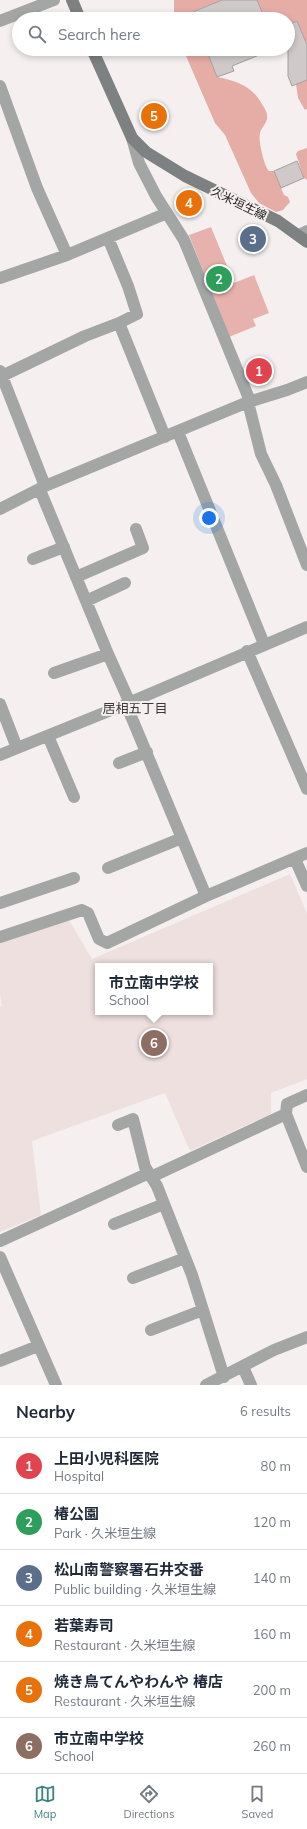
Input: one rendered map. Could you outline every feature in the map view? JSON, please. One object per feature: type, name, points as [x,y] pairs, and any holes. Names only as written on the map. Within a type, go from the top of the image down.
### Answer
[{"type":"main road","points":[[72,0],[77,12]]},
{"type":"main road","name":"久米垣生線","points":[[95,56],[132,138],[146,152],[185,176],[304,236]]},
{"type":"street","points":[[23,12],[54,0]]},
{"type":"street","points":[[0,21],[12,16]]},
{"type":"street","points":[[0,86],[37,188],[67,255]]},
{"type":"street","points":[[132,138],[139,163],[184,240],[249,401],[261,454],[276,485],[307,565]]},
{"type":"street","points":[[0,278],[67,255],[167,213]]},
{"type":"street","points":[[108,238],[128,286],[137,314],[1,373],[5,397],[76,577],[206,896]]},
{"type":"street","points":[[119,323],[165,437]]},
{"type":"street","points":[[0,509],[42,488],[249,401],[287,390],[307,382]]},
{"type":"street","points":[[178,432],[264,644]]},
{"type":"street","points":[[76,577],[143,548],[136,529]]},
{"type":"street","points":[[33,559],[64,547]]},
{"type":"street","points":[[86,601],[125,582]]},
{"type":"street","points":[[0,755],[128,703],[247,651],[307,627]]},
{"type":"street","points":[[247,651],[306,786]]},
{"type":"street","points":[[54,673],[108,654]]},
{"type":"street","points":[[0,704],[3,720],[17,748]]},
{"type":"street","points":[[48,736],[74,798]]},
{"type":"street","points":[[119,763],[147,752]]},
{"type":"street","points":[[108,868],[182,838]]},
{"type":"street","points":[[0,937],[82,910],[88,913],[100,939],[107,943],[206,896],[307,853]]},
{"type":"street","points":[[295,859],[307,886]]},
{"type":"street","points":[[0,903],[74,878]]},
{"type":"street","points":[[307,1095],[287,1104],[286,1114],[307,1167]]},
{"type":"street","points":[[0,1241],[286,1114]]},
{"type":"street","points":[[118,1125],[133,1119],[145,1167],[157,1186],[185,1258],[224,1377]]},
{"type":"street","points":[[114,1224],[164,1204]]},
{"type":"street","points":[[0,1257],[56,1385]]},
{"type":"street","points":[[133,1278],[185,1258]]},
{"type":"street","points":[[151,1330],[203,1310]]},
{"type":"street","points":[[206,1385],[274,1350],[307,1337]]},
{"type":"street","points":[[0,1361],[38,1346]]},
{"type":"street","points":[[243,1367],[250,1385]]},
{"type":"shaded area","points":[[174,0],[222,0],[192,12],[174,12]]},
{"type":"shaded area","points":[[257,0],[307,0],[307,45],[297,21],[295,22],[295,12],[262,12]]},
{"type":"shaded area","points":[[186,56],[209,56],[217,77],[231,80],[243,85],[254,93],[262,104],[266,111],[267,117],[260,133],[263,159],[269,171],[274,171],[284,195],[288,197],[290,202],[283,210],[276,212],[259,203],[251,193],[225,135],[215,123]]},
{"type":"shaded area","points":[[307,80],[307,109],[305,110],[298,98],[296,84]]},
{"type":"shaded area","points":[[307,148],[307,180],[304,178],[296,154],[298,151]]},
{"type":"shaded area","points":[[211,227],[234,283],[254,275],[269,313],[253,319],[256,326],[229,337],[189,235]]},
{"type":"shaded area","points":[[290,874],[307,913],[307,1079],[271,1093],[271,1114],[190,1151],[165,1093],[32,1141],[41,1215],[0,1232],[0,1007],[2,1006],[0,995],[0,942],[69,920],[92,959]]},
{"type":"building","points":[[222,0],[257,0],[262,12],[193,12]]},
{"type":"building","points":[[297,21],[307,45],[307,80],[292,86],[288,76],[288,56],[295,56],[295,22]]},
{"type":"building","points":[[209,56],[257,56],[232,66],[234,71],[217,77]]},
{"type":"building","points":[[297,161],[304,178],[281,188],[274,171]]},
{"type":"place","name":"焼き鳥てんやわんや 椿店","points":[[154,116]]},
{"type":"place","name":"若葉寿司","points":[[189,203]]},
{"type":"place","name":"松山南警察署石井交番","points":[[253,239]]},
{"type":"place","name":"椿公園","points":[[219,279]]},
{"type":"place","name":"上田小児科医院","points":[[259,371]]},
{"type":"place","name":"市立南中学校","points":[[154,1043]]},
{"type":"district","name":"居相五丁目","points":[[135,708]]}]
